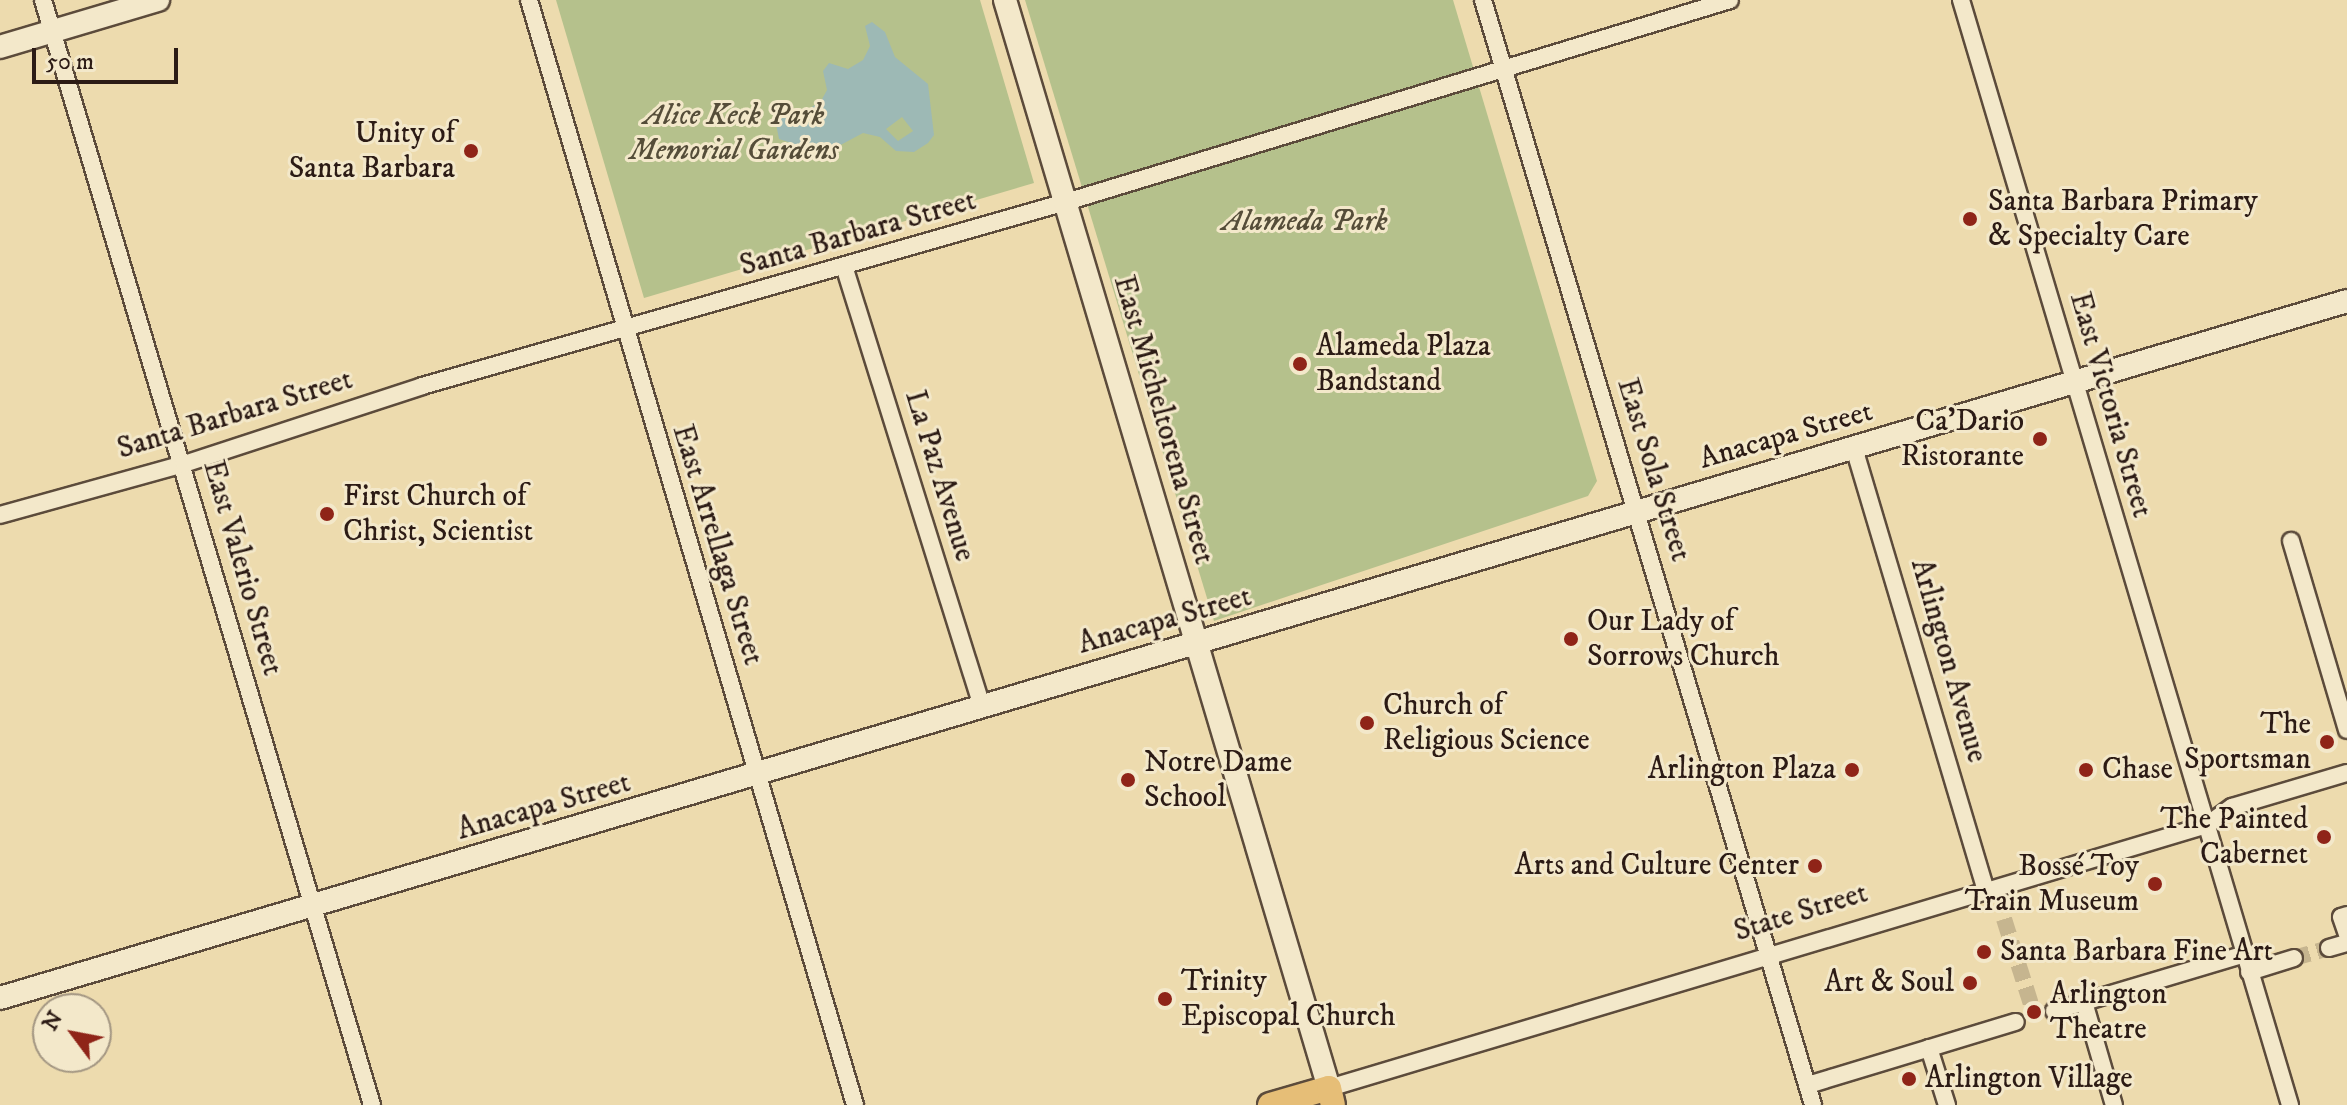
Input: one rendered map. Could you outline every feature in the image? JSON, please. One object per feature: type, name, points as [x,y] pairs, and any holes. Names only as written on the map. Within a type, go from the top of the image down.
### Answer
[{"type":"main road","name":"State Street","points":[[1270,1105],[1331,1097]]},
{"type":"street","name":"East Valerio Street","points":[[43,0],[184,464],[372,1105]]},
{"type":"street","points":[[0,47],[158,0]]},
{"type":"street","name":"East Arrellaga Street","points":[[529,0],[855,1105]]},
{"type":"street","name":"East Micheltorena Street","points":[[1005,0],[1331,1097]]},
{"type":"street","name":"East Sola Street","points":[[1483,0],[1813,1105]]},
{"type":"street","name":"Santa Barbara Street","points":[[0,515],[184,464],[422,386],[626,331],[1066,202],[1263,138],[1503,71],[1730,0]]},
{"type":"street","name":"East Victoria Street","points":[[1961,0],[2290,1105]]},
{"type":"street","name":"La Paz Avenue","points":[[844,266],[981,704]]},
{"type":"street","name":"Anacapa Street","points":[[0,998],[759,776],[981,704],[1198,644],[2347,301]]},
{"type":"street","name":"Arlington Avenue","points":[[1854,448],[1986,891]]},
{"type":"street","points":[[2291,541],[2347,730]]},
{"type":"street","name":"State Street","points":[[1331,1097],[1770,956],[2207,825],[2232,807],[2347,773]]},
{"type":"street","points":[[2347,915],[2341,917],[2347,934]]},
{"type":"street","points":[[2329,948],[2347,943]]},
{"type":"street","points":[[2054,1011],[2245,954]]},
{"type":"street","points":[[2249,972],[2294,958]]},
{"type":"street","points":[[2084,1002],[2114,1105]]},
{"type":"street","points":[[1808,1085],[2016,1022]]},
{"type":"street","points":[[1929,1048],[1947,1105]]},
{"type":"green space","name":"Alice Keck Park Memorial Gardens","points":[[556,0],[980,0],[1034,183],[644,298]]},
{"type":"green space","name":"Alameda Park","points":[[1025,0],[1453,0],[1597,481],[1588,496],[1214,621]]},
{"type":"water","points":[[872,22],[885,32],[895,57],[928,84],[934,135],[928,143],[914,152],[896,151],[880,137],[863,133],[833,149],[815,151],[779,139],[775,119],[801,114],[821,101],[827,90],[823,71],[829,63],[848,69],[863,60],[870,46],[865,26]],"holes":[[[902,117],[913,131],[898,141],[886,129]]]},
{"type":"tunnel","points":[[2004,919],[2035,1017]]},
{"type":"tunnel","points":[[2294,958],[2329,948]]},
{"type":"place","name":"Unity of Santa Barbara","points":[[471,151]]},
{"type":"place","name":"Santa Barbara Primary & Specialty Care","points":[[1970,219]]},
{"type":"place","name":"Alameda Plaza Bandstand","points":[[1300,364]]},
{"type":"place","name":"Ca'Dario Ristorante","points":[[2040,439]]},
{"type":"place","name":"First Church of Christ, Scientist","points":[[327,514]]},
{"type":"place","name":"Our Lady of Sorrows Church","points":[[1571,639]]},
{"type":"place","name":"Church of Religious Science","points":[[1367,723]]},
{"type":"place","name":"The Sportsman","points":[[2327,742]]},
{"type":"place","name":"Arlington Plaza","points":[[1852,770]]},
{"type":"place","name":"Chase","points":[[2086,770]]},
{"type":"place","name":"Notre Dame School","points":[[1128,780]]},
{"type":"place","name":"The Painted Cabernet","points":[[2324,837]]},
{"type":"place","name":"Arts and Culture Center","points":[[1815,866]]},
{"type":"place","name":"Bossé Toy Train Museum","points":[[2155,884]]},
{"type":"place","name":"Santa Barbara Fine Art","points":[[1984,952]]},
{"type":"place","name":"Art & Soul","points":[[1970,983]]},
{"type":"place","name":"Trinity Episcopal Church","points":[[1165,999]]},
{"type":"place","name":"Arlington Theatre","points":[[2034,1012]]},
{"type":"place","name":"Arlington Village","points":[[1909,1079]]}]
